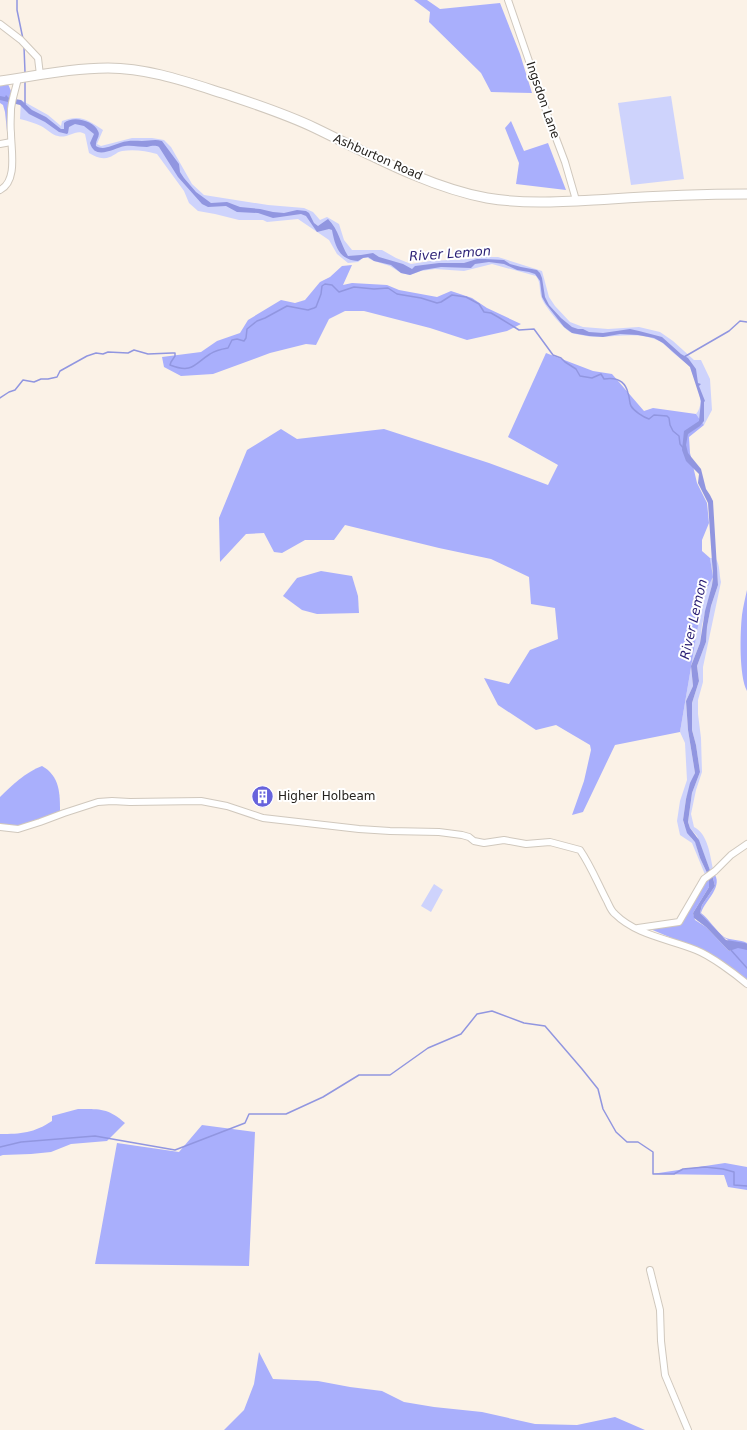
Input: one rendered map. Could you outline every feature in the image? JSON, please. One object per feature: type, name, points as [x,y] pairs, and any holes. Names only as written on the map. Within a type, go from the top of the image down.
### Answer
[{"type":"main road","name":"Ashburton Road","points":[[0,81],[68,71],[102,68],[127,69],[154,74],[187,82],[263,107],[313,127],[394,166],[452,189],[488,198],[519,201],[747,194]]},
{"type":"street","name":"Ingsdon Lane","points":[[508,0],[565,162],[576,200]]},
{"type":"street","points":[[0,24],[21,41],[38,58],[40,75]]},
{"type":"street","points":[[0,190],[8,183],[12,170],[12,106],[18,78]]},
{"type":"street","points":[[0,144],[11,142]]},
{"type":"street","points":[[0,827],[18,829],[98,802],[201,802],[227,806],[262,818],[390,832],[439,832],[462,835],[474,841],[484,843],[504,840],[526,844],[550,842],[580,850],[587,860],[598,885],[614,914],[637,929],[698,951],[735,974],[747,984]]},
{"type":"street","points":[[637,929],[679,922],[704,879],[747,844]]},
{"type":"street","points":[[650,1270],[660,1310],[661,1341],[665,1375],[688,1430]]},
{"type":"shaded area","points":[[414,0],[427,0],[440,9],[500,3],[520,54],[532,93],[491,92],[481,73],[429,22],[430,12]]},
{"type":"shaded area","points":[[8,84],[11,91],[9,126],[7,131],[5,112],[3,105],[0,103],[0,85]]},
{"type":"shaded area","points":[[6,95],[9,98],[21,100],[32,110],[46,117],[61,129],[64,129],[64,123],[73,119],[83,120],[92,124],[96,127],[99,133],[96,146],[102,148],[129,141],[162,141],[179,164],[180,172],[184,178],[196,192],[211,203],[227,202],[240,207],[284,213],[297,210],[306,211],[309,213],[314,223],[318,226],[328,219],[335,228],[348,256],[373,253],[379,257],[403,264],[412,269],[415,266],[439,263],[464,263],[477,259],[485,259],[504,260],[510,264],[537,270],[542,278],[545,297],[549,305],[572,327],[589,332],[603,333],[630,329],[662,337],[681,354],[688,358],[696,369],[698,383],[701,384],[699,386],[705,401],[704,421],[700,426],[688,434],[686,445],[688,453],[701,469],[706,489],[713,501],[718,585],[711,606],[706,642],[697,666],[699,681],[692,703],[692,730],[700,772],[692,793],[688,822],[690,828],[699,840],[711,873],[708,875],[700,858],[695,842],[687,833],[683,820],[690,783],[695,773],[688,730],[686,701],[693,686],[691,666],[700,643],[713,576],[708,503],[698,483],[699,474],[686,461],[682,450],[684,431],[699,421],[701,401],[690,367],[663,343],[654,338],[620,334],[603,337],[572,333],[564,327],[546,304],[542,297],[540,281],[535,274],[529,272],[517,270],[504,264],[489,262],[475,264],[471,268],[441,267],[423,270],[410,275],[401,273],[391,265],[374,261],[368,257],[358,261],[346,258],[337,247],[332,230],[329,229],[317,232],[306,216],[301,214],[273,218],[258,213],[237,212],[226,206],[208,207],[202,204],[178,177],[159,147],[128,146],[105,152],[96,151],[92,148],[90,143],[94,134],[84,126],[75,124],[69,127],[67,134],[59,132],[45,122],[29,114],[20,105],[0,100],[0,96],[5,97]]},
{"type":"shaded area","points":[[671,96],[684,179],[631,185],[618,103]]},
{"type":"shaded area","points":[[21,100],[48,115],[61,126],[62,121],[74,118],[84,119],[93,123],[103,130],[97,144],[101,146],[132,138],[152,138],[164,140],[171,147],[192,184],[204,195],[268,205],[304,208],[313,212],[320,220],[327,217],[339,224],[344,240],[352,250],[382,250],[411,264],[430,261],[498,257],[542,271],[549,297],[570,322],[583,327],[608,329],[639,327],[660,332],[673,341],[694,360],[701,360],[710,379],[712,410],[704,425],[696,414],[699,409],[700,397],[697,384],[690,367],[660,341],[639,335],[600,337],[590,336],[570,332],[562,326],[542,300],[538,279],[536,276],[492,264],[464,271],[435,269],[421,271],[410,275],[401,273],[390,266],[368,258],[363,258],[358,262],[348,263],[337,254],[329,240],[298,219],[267,222],[263,220],[239,220],[198,211],[189,203],[184,191],[157,154],[131,150],[120,151],[107,158],[97,157],[89,153],[85,134],[82,132],[62,137],[39,125],[20,119]]},
{"type":"shaded area","points":[[511,121],[524,151],[548,143],[566,190],[516,184],[519,163],[505,128]]},
{"type":"shaded area","points":[[352,265],[343,285],[352,283],[387,285],[399,290],[437,297],[451,291],[472,298],[487,308],[521,324],[507,331],[467,340],[430,328],[364,311],[345,311],[329,319],[316,345],[306,344],[270,353],[213,374],[181,376],[164,367],[162,357],[201,352],[217,341],[240,333],[248,320],[281,300],[295,303],[305,300],[320,282],[330,277],[342,266]]},
{"type":"shaded area","points":[[546,353],[593,371],[612,374],[644,411],[653,408],[696,414],[704,425],[689,437],[690,453],[697,483],[707,503],[709,523],[702,540],[702,551],[710,558],[713,577],[703,597],[680,732],[615,745],[583,812],[572,815],[584,781],[591,750],[590,745],[556,725],[536,730],[498,705],[484,678],[509,684],[530,650],[558,639],[555,608],[531,604],[529,577],[491,559],[345,525],[334,540],[305,540],[282,553],[274,552],[264,533],[246,534],[220,562],[219,518],[247,450],[281,429],[297,439],[384,429],[489,463],[548,485],[558,465],[508,437]]},
{"type":"shaded area","points":[[710,558],[712,558],[712,571]]},
{"type":"shaded area","points":[[716,559],[719,567],[721,582],[703,667],[703,682],[698,700],[702,772],[696,790],[691,814],[694,827],[699,830],[708,845],[713,869],[711,873],[697,836],[690,828],[688,822],[692,793],[700,772],[692,730],[692,703],[699,681],[697,666],[706,642],[711,606],[718,585]]},
{"type":"shaded area","points":[[321,571],[352,576],[358,596],[359,613],[317,614],[302,610],[283,596],[297,578]]},
{"type":"shaded area","points":[[712,579],[712,585],[702,625],[700,643],[691,665],[703,597]]},
{"type":"shaded area","points":[[747,590],[747,691],[744,684],[741,665],[741,632],[743,606]]},
{"type":"shaded area","points":[[691,667],[693,686],[686,701],[688,730],[695,773],[686,799],[683,820],[692,839],[695,841],[700,858],[708,875],[706,877],[692,843],[680,835],[677,821],[680,801],[687,780],[685,743],[680,732]]},
{"type":"shaded area","points":[[42,766],[48,770],[56,780],[60,799],[60,812],[21,826],[0,825],[0,797],[25,775]]},
{"type":"shaded area","points":[[713,872],[717,882],[716,888],[701,913],[724,937],[747,943],[747,982],[736,973],[698,949],[643,926],[680,924],[694,895],[707,877]],"holes":[[[712,874],[715,886],[702,905],[700,913],[720,935],[728,940],[732,951],[729,951],[706,927],[695,920],[693,913],[709,887],[709,876]]]},
{"type":"shaded area","points":[[712,874],[715,886],[702,905],[700,913],[726,940],[745,943],[747,944],[747,950],[738,948],[729,951],[706,927],[694,918],[693,913],[709,887],[709,876]]},
{"type":"shaded area","points":[[434,884],[443,890],[431,912],[421,906]]},
{"type":"shaded area","points":[[78,1109],[103,1110],[114,1114],[125,1123],[107,1141],[71,1144],[51,1152],[0,1156],[0,1134],[14,1134],[33,1130],[52,1121],[52,1116]]},
{"type":"shaded area","points":[[202,1125],[255,1132],[249,1266],[95,1264],[117,1143],[179,1152]]},
{"type":"shaded area","points":[[725,1163],[747,1167],[747,1190],[728,1187],[724,1175],[652,1174]]},
{"type":"shaded area","points":[[259,1352],[273,1379],[318,1381],[382,1391],[404,1402],[482,1412],[535,1424],[577,1425],[615,1417],[645,1430],[224,1430],[244,1410],[254,1384]]},
{"type":"waterway","points":[[17,0],[17,10],[23,39]]},
{"type":"waterway","points":[[24,47],[25,72]]},
{"type":"waterway","points":[[25,82],[25,104]]},
{"type":"waterway","points":[[0,398],[15,390],[23,380],[34,382],[41,379],[57,377],[60,371],[87,356],[96,353],[128,353],[134,350],[148,354],[175,353],[170,365],[178,368],[193,367],[212,353],[228,348],[232,340],[237,339],[244,341],[246,338],[247,329],[257,321],[287,306],[308,310],[316,307],[321,294],[322,286],[325,284],[332,285],[339,292],[354,287],[374,289],[388,288],[397,294],[421,298],[437,303],[452,295],[466,297],[479,304],[484,312],[491,313],[519,330],[534,329],[553,355],[561,358],[576,369],[580,376],[592,378],[601,374],[604,379],[619,380],[627,389],[631,406],[639,414],[649,419],[654,415],[667,416],[673,431],[679,436],[680,444],[684,449]]},
{"type":"waterway","points":[[684,357],[729,331],[740,321],[747,322]]},
{"type":"waterway","points":[[730,949],[747,968]]},
{"type":"waterway","points":[[0,1147],[21,1142],[95,1136],[175,1150],[245,1123],[249,1114],[286,1114],[323,1097],[359,1075],[390,1075],[428,1048],[461,1034],[477,1014],[492,1011],[524,1023],[545,1026],[598,1089],[603,1109],[616,1132],[627,1142],[638,1142],[653,1152],[653,1174],[674,1174],[683,1169],[705,1167],[723,1169],[734,1172],[734,1185],[747,1186]]},
{"type":"place","name":"Higher Holbeam","points":[[263,796]]},
{"type":"water label","name":"River Lemon","points":[[450,253]]},
{"type":"water label","name":"River Lemon","points":[[693,619]]}]
